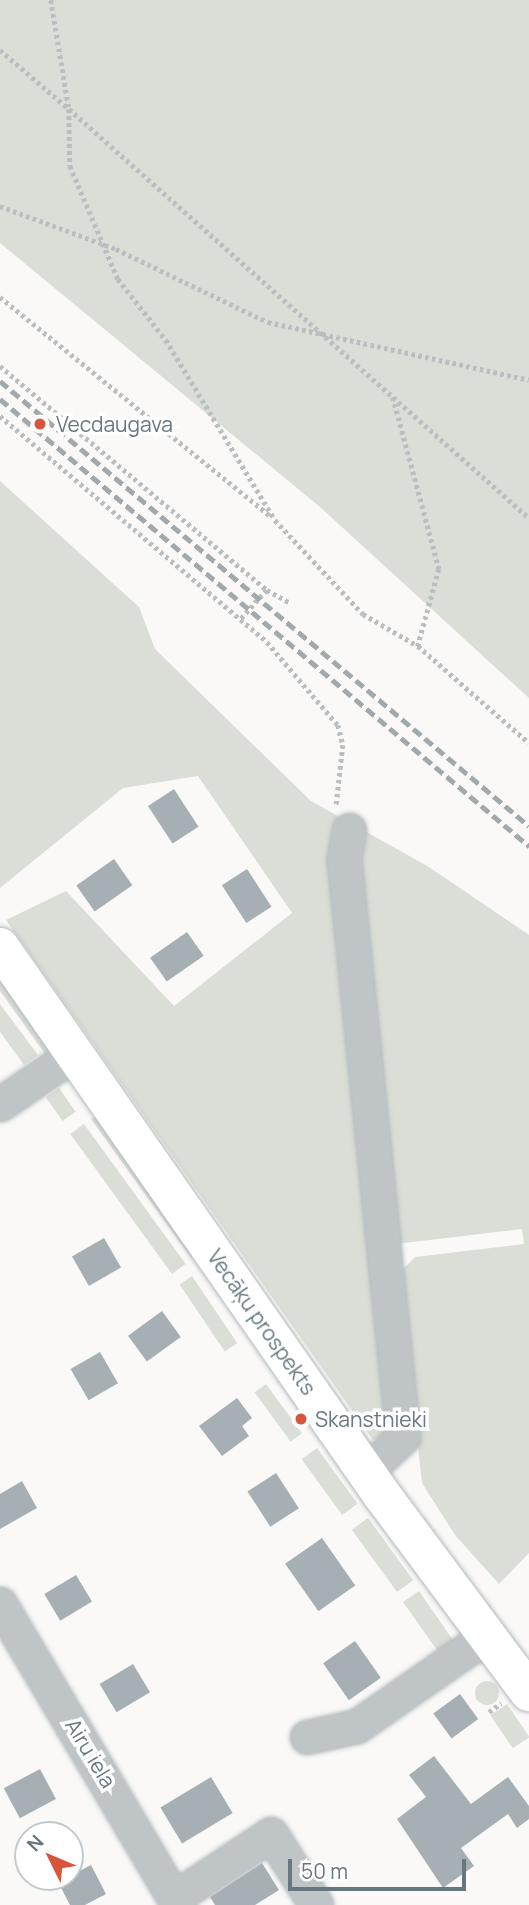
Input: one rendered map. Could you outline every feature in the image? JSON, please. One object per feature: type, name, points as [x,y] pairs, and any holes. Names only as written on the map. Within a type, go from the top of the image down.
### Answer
[{"type":"main road","name":"Vecāķu prospekts","points":[[0,947],[366,1472],[485,1637],[529,1692]]},
{"type":"street","points":[[348,830],[344,859],[403,1437],[366,1472]]},
{"type":"street","points":[[0,1104],[75,1053]]},
{"type":"street","name":"Airu iela","points":[[0,1604],[176,1902]]},
{"type":"street","points":[[307,1737],[357,1726],[485,1637]]},
{"type":"street","points":[[176,1902],[271,1834],[316,1905]]},
{"type":"path","points":[[51,0],[69,109],[71,166],[118,279],[166,340],[275,520]]},
{"type":"path","points":[[0,50],[529,518]]},
{"type":"path","points":[[0,206],[104,245],[268,322],[529,380]]},
{"type":"path","points":[[0,297],[275,520],[363,614],[418,646],[529,743]]},
{"type":"path","points":[[0,366],[267,590],[289,602]]},
{"type":"path","points":[[393,397],[439,569],[418,646]]},
{"type":"path","points":[[0,416],[267,642],[338,725],[343,746],[336,807],[348,830]]},
{"type":"path","points":[[241,620],[267,590]]},
{"type":"shaded area","points":[[0,0],[529,0],[529,698],[320,507],[0,243]]},
{"type":"shaded area","points":[[0,481],[139,607],[155,649],[311,801],[429,867],[529,935],[529,1553],[499,1584],[455,1535],[422,1483],[399,1273],[415,1257],[524,1244],[522,1229],[395,1244],[389,1435],[373,1440],[6,920],[66,891],[174,1006],[292,913],[198,776],[123,788],[0,888]]},
{"type":"shaded area","points":[[0,972],[49,1049],[45,1054],[0,991]]},
{"type":"shaded area","points":[[0,1004],[38,1055],[24,1065],[0,1032]]},
{"type":"shaded area","points":[[59,1088],[76,1112],[63,1121],[46,1097]]},
{"type":"shaded area","points":[[98,1115],[199,1253],[191,1258],[91,1119]]},
{"type":"shaded area","points":[[84,1124],[186,1264],[172,1274],[70,1134]]},
{"type":"shaded area","points":[[192,1276],[237,1343],[225,1352],[180,1284]]},
{"type":"shaded area","points":[[266,1384],[302,1433],[291,1442],[255,1392]]},
{"type":"shaded area","points":[[317,1448],[358,1504],[342,1515],[302,1459]]},
{"type":"shaded area","points":[[368,1518],[413,1580],[397,1592],[352,1530]]},
{"type":"shaded area","points":[[419,1591],[459,1649],[439,1653],[403,1602]]},
{"type":"shaded area","points":[[487,1681],[496,1684],[499,1693],[496,1702],[487,1705],[478,1702],[475,1693],[478,1684]]},
{"type":"shaded area","points":[[507,1704],[529,1737],[513,1748],[490,1715]]},
{"type":"building","points":[[174,789],[199,827],[173,844],[148,806]]},
{"type":"building","points":[[114,859],[132,885],[95,912],[76,885]]},
{"type":"building","points":[[247,869],[272,907],[246,923],[222,885]]},
{"type":"building","points":[[187,932],[204,956],[167,982],[150,958]]},
{"type":"building","points":[[104,1238],[121,1267],[89,1286],[72,1256]]},
{"type":"building","points":[[162,1311],[181,1337],[147,1362],[128,1336]]},
{"type":"building","points":[[100,1352],[118,1383],[89,1400],[71,1369]]},
{"type":"building","points":[[237,1398],[252,1418],[242,1426],[249,1436],[222,1456],[199,1426]]},
{"type":"building","points":[[276,1473],[299,1508],[270,1527],[247,1492]]},
{"type":"building","points":[[22,1481],[37,1508],[0,1529],[0,1494]]},
{"type":"building","points":[[322,1538],[355,1586],[318,1611],[285,1564]]},
{"type":"building","points":[[76,1575],[92,1602],[60,1621],[44,1594]]},
{"type":"building","points":[[355,1641],[381,1678],[349,1700],[323,1663]]},
{"type":"building","points":[[133,1664],[150,1692],[117,1712],[100,1684]]},
{"type":"building","points":[[460,1694],[478,1719],[452,1738],[433,1713]]},
{"type":"building","points":[[434,1756],[471,1804],[508,1777],[529,1806],[529,1819],[517,1828],[508,1814],[461,1848],[474,1866],[443,1888],[397,1819],[426,1797],[409,1775]]},
{"type":"building","points":[[40,1769],[56,1799],[20,1818],[4,1788]]},
{"type":"building","points":[[211,1777],[233,1813],[182,1843],[160,1807]]},
{"type":"building","points":[[262,1863],[279,1890],[255,1905],[215,1905],[210,1897]]},
{"type":"building","points":[[91,1865],[106,1894],[85,1905],[70,1905],[63,1891],[84,1891],[84,1869]]},
{"type":"railway","points":[[0,381],[529,826]]},
{"type":"railway","points":[[0,399],[529,846]]},
{"type":"place","name":"Vecdaugava","points":[[40,424]]},
{"type":"place","name":"Skanstnieki","points":[[301,1419]]}]
